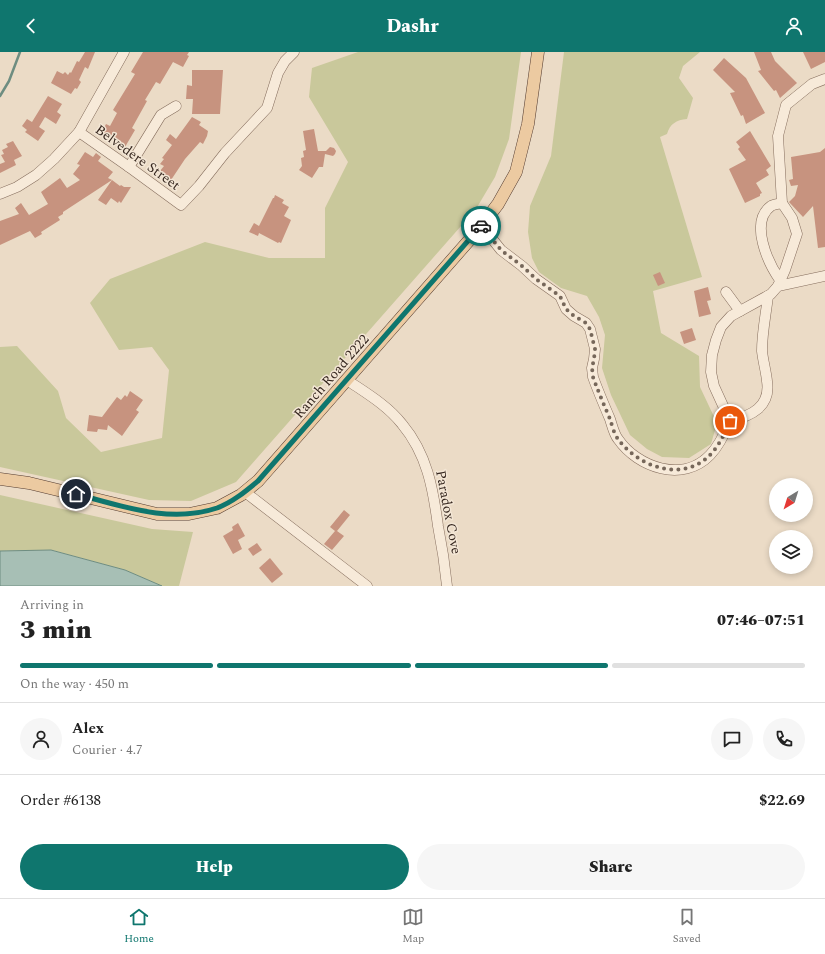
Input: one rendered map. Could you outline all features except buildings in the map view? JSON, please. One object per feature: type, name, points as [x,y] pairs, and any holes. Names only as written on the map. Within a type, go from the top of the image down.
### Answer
[{"type":"main road","name":"Ranch Road 2222","points":[[0,479],[29,483],[157,514],[189,514],[218,508],[245,492],[258,481],[347,380],[482,225],[498,204],[516,172],[528,124],[538,52]]},
{"type":"street","points":[[0,194],[17,187],[36,174],[54,159],[79,132],[124,52]]},
{"type":"street","name":"Belvedere Street","points":[[79,132],[130,167],[181,205],[199,186],[225,153],[267,108],[278,73],[285,61],[294,52]]},
{"type":"street","points":[[730,421],[714,386],[711,372],[712,355],[721,327],[731,316],[771,294],[779,283],[797,234],[792,218],[782,203],[778,136],[786,105],[812,84],[825,79]]},
{"type":"street","points":[[130,167],[161,115],[176,106]]},
{"type":"street","points":[[779,283],[766,253],[761,230],[761,222],[764,214],[771,206],[782,203]]},
{"type":"street","points":[[482,225],[501,250],[536,279],[560,296],[566,309],[586,323],[590,329],[595,349],[592,368],[593,377],[617,438],[628,450],[643,461],[657,468],[670,470],[687,469],[700,464],[710,456],[720,441],[730,421],[751,415],[765,401],[768,383],[764,366],[762,338],[768,296]]},
{"type":"street","points":[[779,283],[825,276]]},
{"type":"street","points":[[726,292],[740,311]]},
{"type":"street","name":"Paradox Cove","points":[[347,380],[383,405],[401,423],[416,442],[426,465],[434,492],[448,586]]},
{"type":"street","points":[[245,492],[367,586]]},
{"type":"green space","points":[[358,52],[521,52],[509,139],[495,177],[476,209],[236,482],[191,501],[149,500],[0,467],[0,347],[17,346],[58,391],[66,418],[101,452],[162,438],[169,370],[152,347],[119,350],[90,303],[110,279],[205,242],[269,258],[325,258],[325,208],[348,162],[309,97],[312,68]]},
{"type":"green space","points":[[564,52],[700,52],[683,66],[679,78],[693,98],[687,119],[674,123],[667,134],[660,137],[702,277],[653,291],[661,333],[699,356],[700,387],[717,423],[711,444],[689,458],[662,457],[647,449],[630,435],[611,395],[602,368],[605,335],[599,317],[587,296],[561,288],[539,272],[532,258],[528,232],[530,206],[551,156]]},
{"type":"green space","points":[[0,495],[152,529],[193,532],[179,586],[162,586],[125,570],[52,550],[0,551]]},
{"type":"shaded area","points":[[51,550],[125,570],[162,586],[0,586],[0,551]]},
{"type":"waterway","points":[[0,96],[9,81],[20,52]]},
{"type":"way so far","points":[[481,226],[482,225],[501,250],[536,279],[560,296],[566,309],[586,323],[590,329],[595,349],[592,368],[593,377],[617,438],[628,450],[643,461],[657,468],[670,470],[687,469],[700,464],[710,456],[718,446],[730,421]]},
{"type":"route","points":[[76,494],[157,514],[189,514],[218,508],[242,495],[258,481],[481,226]]}]
